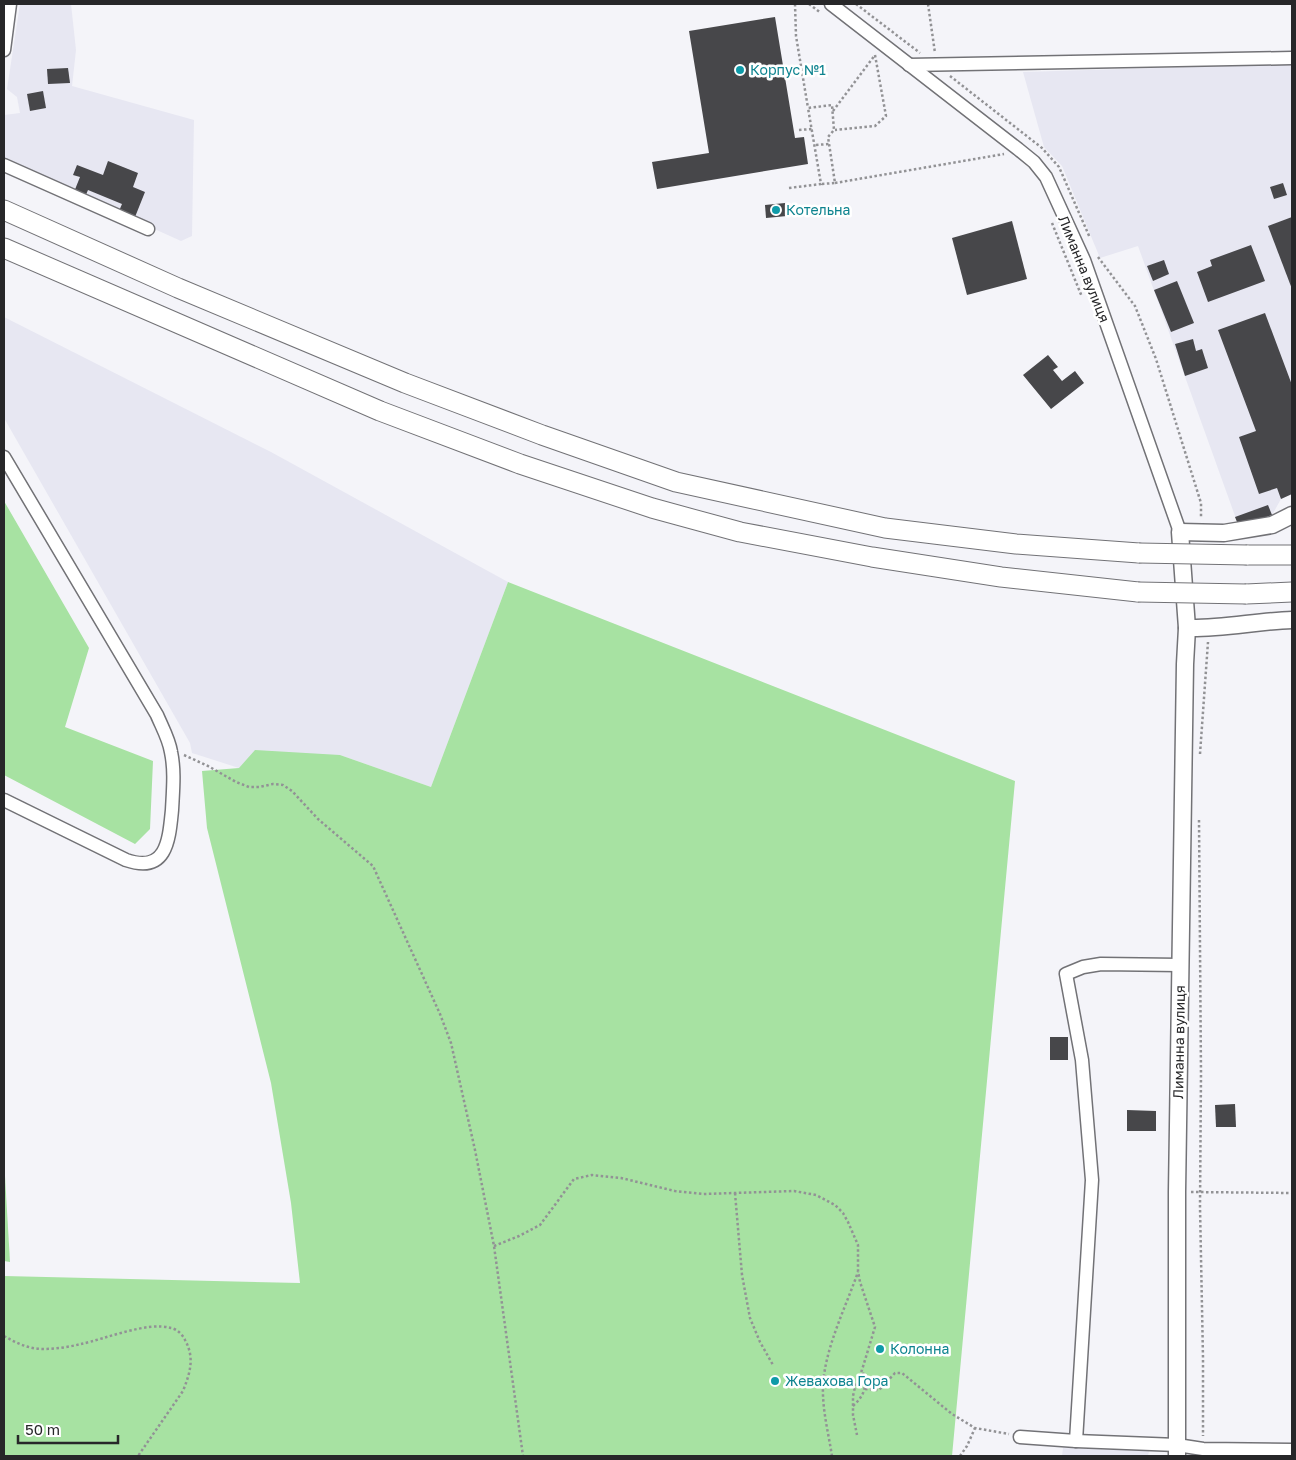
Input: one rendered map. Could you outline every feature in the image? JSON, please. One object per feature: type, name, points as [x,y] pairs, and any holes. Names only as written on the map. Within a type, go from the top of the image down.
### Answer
[{"type":"highway","points":[[4,210],[178,288],[405,382],[542,435],[676,482],[885,528],[1016,544],[1139,553],[1292,555]]},
{"type":"highway","points":[[4,248],[380,411],[520,464],[652,508],[740,532],[872,557],[1002,577],[1138,592],[1246,594],[1292,592]]},
{"type":"main road","points":[[1180,532],[1224,534],[1272,525],[1292,515]]},
{"type":"main road","name":"Лиманна вулиця","points":[[1177,1451],[1177,1192],[1187,628],[1180,532]]},
{"type":"main road","points":[[1187,628],[1209,629],[1292,620]]},
{"type":"street","points":[[4,50],[10,4]]},
{"type":"street","name":"Лиманна вулиця","points":[[827,9],[909,65],[1018,148],[1046,176],[1084,260],[1180,532]]},
{"type":"street","points":[[909,65],[1292,58]]},
{"type":"street","points":[[4,165],[148,229]]},
{"type":"street","points":[[4,457],[157,715],[171,750],[174,783],[169,836],[166,847],[154,861],[146,864],[126,860],[4,800]]},
{"type":"street","points":[[1076,1441],[1092,1180],[1082,1060],[1066,974],[1083,967],[1100,964],[1180,965]]},
{"type":"street","points":[[1020,1437],[1177,1451],[1203,1449],[1292,1450]]},
{"type":"path","points":[[795,4],[796,36],[821,184]]},
{"type":"path","points":[[810,4],[827,9]]},
{"type":"path","points":[[927,5],[936,64]]},
{"type":"path","points":[[832,112],[875,55]]},
{"type":"path","points":[[875,55],[883,61]]},
{"type":"path","points":[[835,183],[828,137],[834,130],[875,126],[886,116],[875,55]]},
{"type":"path","points":[[808,108],[832,105],[834,130]]},
{"type":"path","points":[[799,130],[812,129]]},
{"type":"path","points":[[815,145],[829,144]]},
{"type":"path","points":[[789,188],[835,183],[1007,154],[999,149]]},
{"type":"path","points":[[1050,220],[1082,298]]},
{"type":"path","points":[[1199,760],[1208,647]]},
{"type":"path","points":[[171,750],[249,787],[273,784],[283,785],[292,791],[318,819],[373,866],[440,1014],[451,1043],[477,1158],[494,1246],[523,1456]]},
{"type":"path","points":[[1199,818],[1203,1449]]},
{"type":"path","points":[[494,1246],[540,1225],[574,1179],[592,1175],[621,1178],[675,1191],[703,1194],[794,1191],[826,1199],[843,1213],[858,1245],[860,1282],[875,1327],[853,1396],[853,1415],[857,1434]]},
{"type":"path","points":[[1177,1192],[1292,1193]]},
{"type":"path","points":[[735,1193],[742,1275],[750,1318],[760,1342],[773,1365]]},
{"type":"path","points":[[832,1456],[823,1404],[824,1376],[832,1341],[858,1271]]},
{"type":"path","points":[[4,1336],[22,1345],[43,1349],[81,1344],[156,1326],[172,1328],[183,1335],[189,1346],[191,1357],[187,1381],[183,1391],[138,1456]]},
{"type":"path","points":[[853,1406],[859,1401],[865,1389],[862,1370]]},
{"type":"path","points":[[865,1389],[878,1390],[895,1373],[902,1373],[952,1414],[975,1428],[1020,1437]]},
{"type":"path","points":[[960,1456],[975,1428]]},
{"type":"shaded area","points":[[20,4],[71,4],[76,50],[72,86],[194,120],[192,236],[181,241],[4,161],[4,115],[20,113],[17,97],[7,89]]},
{"type":"shaded area","points":[[1292,64],[1292,494],[1281,499],[1272,515],[1239,527],[1138,246],[1100,258],[1062,166],[1044,147],[1023,72]]},
{"type":"shaded area","points":[[4,317],[271,452],[508,582],[431,787],[340,755],[239,768],[192,753],[190,743],[4,418]]},
{"type":"shaded area","points":[[1063,1448],[1149,1451],[1148,1456],[1062,1456]]},
{"type":"green space","points":[[4,501],[89,648],[65,727],[153,761],[150,829],[135,844],[4,775]]},
{"type":"green space","points":[[508,582],[1015,781],[952,1456],[4,1456],[4,1276],[300,1283],[291,1203],[271,1083],[207,828],[202,771],[239,768],[255,750],[340,755],[431,787]]},
{"type":"green space","points":[[4,1159],[10,1262],[4,1261]]},
{"type":"building","name":"Корпус №1","points":[[775,17],[795,138],[804,137],[808,164],[657,189],[652,162],[709,153],[689,31]]},
{"type":"building","points":[[68,68],[70,83],[48,84],[47,69]]},
{"type":"building","points":[[43,91],[46,108],[30,111],[27,94]]},
{"type":"building","points":[[108,161],[138,173],[133,187],[145,192],[135,217],[119,211],[122,204],[88,190],[85,197],[74,192],[80,177],[73,175],[77,165],[103,175]]},
{"type":"building","points":[[1283,183],[1287,195],[1274,199],[1270,187]]},
{"type":"building","name":"Котельна","points":[[785,203],[787,216],[766,218],[765,205]]},
{"type":"building","points":[[1292,217],[1292,289],[1268,226]]},
{"type":"building","points":[[1012,221],[1027,279],[967,295],[952,238]]},
{"type":"building","points":[[1251,245],[1265,281],[1208,302],[1197,272],[1212,266],[1210,260]]},
{"type":"building","points":[[1164,260],[1169,274],[1153,281],[1147,266]]},
{"type":"building","points":[[1177,281],[1194,323],[1171,332],[1154,290]]},
{"type":"building","points":[[1265,313],[1292,385],[1292,494],[1281,499],[1277,488],[1259,494],[1239,437],[1256,431],[1218,330]]},
{"type":"building","points":[[1193,339],[1196,351],[1202,349],[1208,368],[1185,376],[1175,344]]},
{"type":"building","points":[[1048,355],[1058,367],[1053,370],[1062,381],[1075,371],[1084,383],[1051,409],[1023,375]]},
{"type":"building","points":[[1268,505],[1272,515],[1239,527],[1235,517]]},
{"type":"building","points":[[1050,1037],[1068,1037],[1068,1060],[1050,1060]]},
{"type":"building","points":[[1235,1104],[1236,1127],[1216,1127],[1215,1105]]},
{"type":"building","points":[[1127,1110],[1156,1111],[1156,1131],[1127,1131]]},
{"type":"place","name":"Корпус №1","points":[[740,70]]},
{"type":"place","name":"Котельна","points":[[776,210]]},
{"type":"place","name":"Колонна","points":[[880,1349]]},
{"type":"place","name":"Жевахова Гора","points":[[775,1381]]}]
